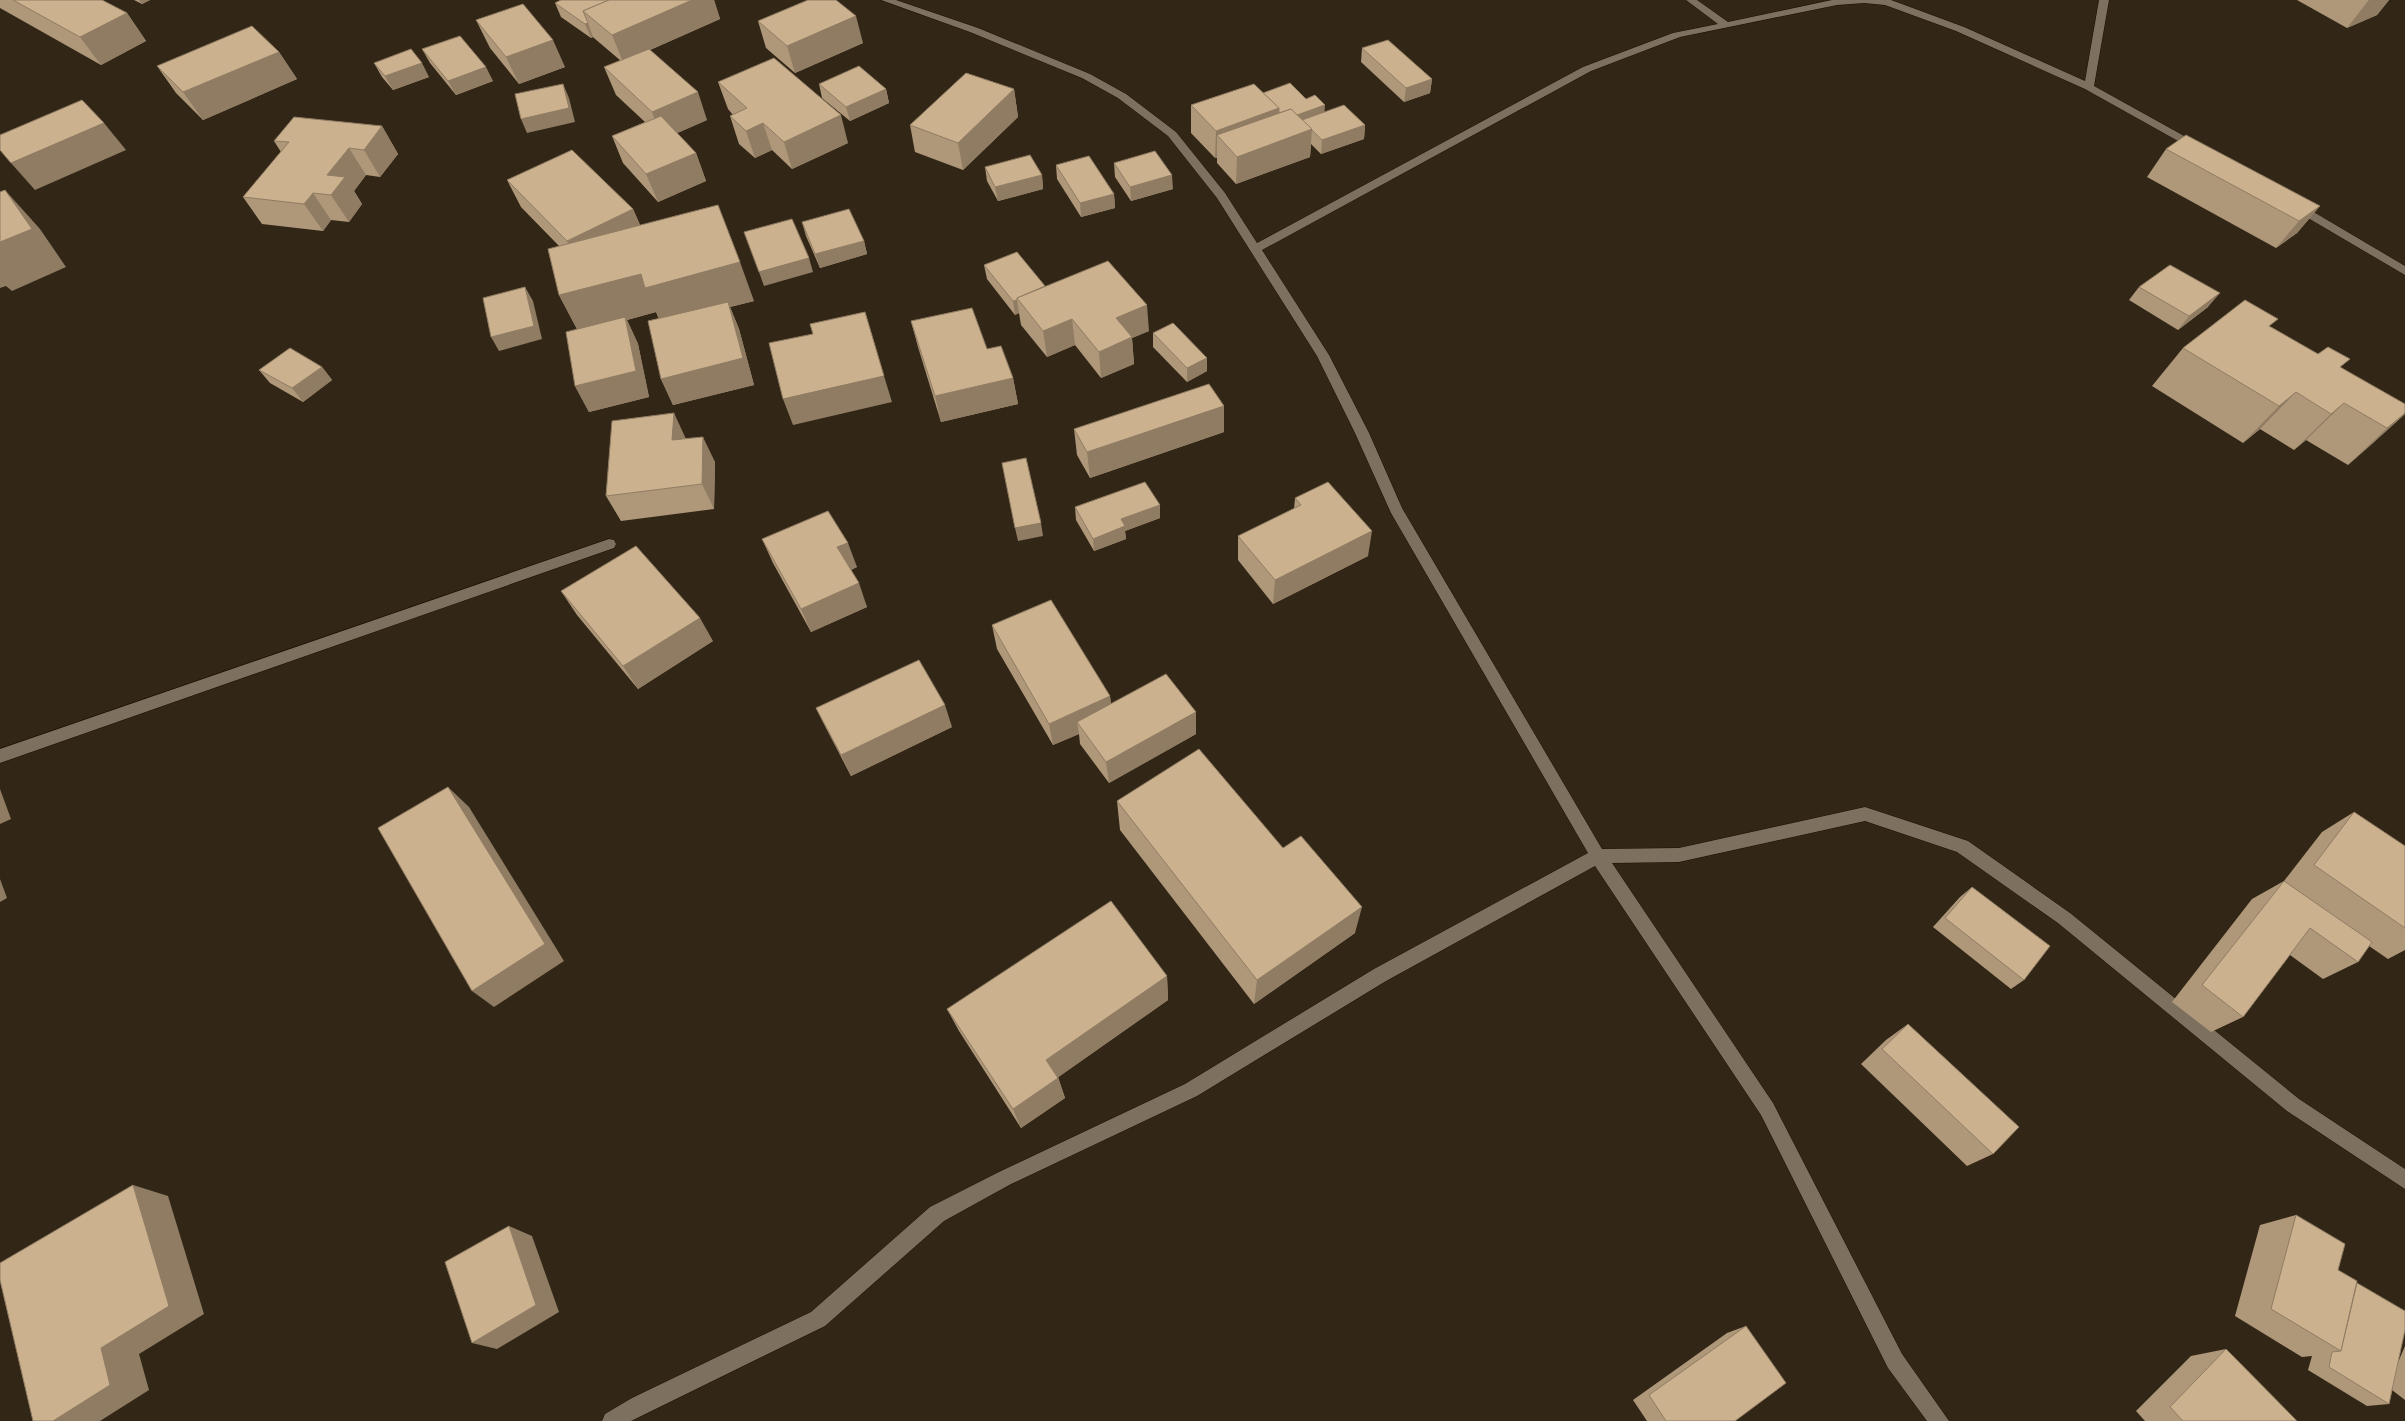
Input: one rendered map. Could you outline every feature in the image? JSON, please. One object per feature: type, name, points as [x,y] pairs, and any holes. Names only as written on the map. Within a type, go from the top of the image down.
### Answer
[{"type":"street","points":[[886,0],[974,30],[1086,76],[1122,96],[1172,134],[1222,196],[1323,355],[1362,433],[1396,509],[1598,856],[1767,1110],[1895,1361],[1939,1421]]},
{"type":"street","points":[[1691,0],[1726,25]]},
{"type":"street","points":[[1256,248],[1587,69],[1677,35],[1837,2],[1864,0],[1887,2],[1960,29],[2089,87],[2206,153]]},
{"type":"street","points":[[2089,87],[2104,0]]},
{"type":"street","points":[[2288,202],[2405,271]]},
{"type":"street","points":[[0,756],[609,544]]},
{"type":"street","points":[[612,1421],[639,1405],[818,1319],[937,1214],[1005,1178],[1191,1090],[1380,975],[1598,856],[1679,855],[1865,814],[1962,846],[2064,918],[2293,1105],[2405,1180]]},
{"type":"building","points":[[13,0],[102,0],[127,13],[80,37]]},
{"type":"building","points":[[561,0],[609,0],[583,11],[588,23],[585,24],[555,3]]},
{"type":"building","points":[[609,0],[692,0],[612,35],[583,11]]},
{"type":"building","points":[[808,0],[836,0],[856,16],[787,46],[758,21]]},
{"type":"building","points":[[523,4],[553,40],[506,57],[476,20]]},
{"type":"building","points":[[252,26],[279,52],[183,92],[157,66]]},
{"type":"building","points":[[460,36],[486,67],[448,81],[422,49]]},
{"type":"building","points":[[1388,40],[1432,79],[1406,88],[1362,48]]},
{"type":"building","points":[[411,49],[422,63],[385,76],[374,63]]},
{"type":"building","points":[[649,49],[698,92],[652,112],[604,67]]},
{"type":"building","points":[[774,58],[841,115],[784,142],[763,123],[746,131],[730,116],[747,108],[718,82]]},
{"type":"building","points":[[859,66],[886,89],[846,107],[819,84]]},
{"type":"building","points":[[966,73],[1014,89],[958,143],[910,125]]},
{"type":"building","points":[[1290,83],[1306,99],[1315,95],[1325,105],[1297,115],[1291,109],[1279,113],[1279,108],[1263,93]]},
{"type":"building","points":[[563,84],[569,108],[521,119],[515,94]]},
{"type":"building","points":[[1254,84],[1279,108],[1216,131],[1191,105]]},
{"type":"building","points":[[82,100],[104,123],[11,163],[0,150],[0,135]]},
{"type":"building","points":[[1344,105],[1365,125],[1322,140],[1302,120]]},
{"type":"building","points":[[1291,109],[1312,129],[1237,157],[1217,135]]},
{"type":"building","points":[[661,116],[696,153],[646,174],[612,136]]},
{"type":"building","points":[[294,117],[382,126],[364,150],[349,148],[327,175],[345,177],[331,195],[313,193],[304,204],[243,197],[289,142],[274,141]]},
{"type":"building","points":[[2186,135],[2320,206],[2299,221],[2166,149]]},
{"type":"building","points":[[572,150],[633,209],[567,241],[507,180]]},
{"type":"building","points":[[1155,151],[1172,175],[1130,187],[1114,163]]},
{"type":"building","points":[[1030,155],[1042,175],[995,187],[985,167]]},
{"type":"building","points":[[1089,156],[1114,194],[1080,203],[1056,165]]},
{"type":"building","points":[[5,190],[32,229],[0,242],[0,192]]},
{"type":"building","points":[[718,205],[740,262],[645,288],[641,274],[559,295],[548,249]]},
{"type":"building","points":[[849,209],[864,241],[815,254],[802,222]]},
{"type":"building","points":[[792,219],[809,258],[759,272],[744,232]]},
{"type":"building","points":[[1017,252],[1045,286],[1013,301],[984,265]]},
{"type":"building","points":[[1108,261],[1147,305],[1116,318],[1132,337],[1099,352],[1072,319],[1043,331],[1017,298]]},
{"type":"building","points":[[2170,265],[2220,293],[2189,316],[2139,287]]},
{"type":"building","points":[[525,287],[534,326],[491,337],[483,298]]},
{"type":"building","points":[[2245,300],[2278,319],[2269,326],[2318,354],[2328,347],[2350,359],[2340,367],[2405,404],[2405,413],[2387,428],[2344,403],[2331,414],[2296,392],[2279,406],[2183,348]]},
{"type":"building","points":[[728,302],[743,358],[661,379],[648,321]]},
{"type":"building","points":[[972,308],[987,349],[1001,346],[1013,378],[935,396],[911,321]]},
{"type":"building","points":[[865,312],[884,376],[783,399],[769,343],[813,334],[810,324]]},
{"type":"building","points":[[625,317],[636,371],[575,386],[566,332]]},
{"type":"building","points":[[1173,323],[1207,358],[1187,368],[1153,333]]},
{"type":"building","points":[[290,348],[322,367],[292,388],[259,370]]},
{"type":"building","points":[[1209,384],[1224,406],[1087,452],[1074,429]]},
{"type":"building","points":[[674,413],[672,440],[703,437],[702,484],[606,496],[612,421]]},
{"type":"building","points":[[1026,458],[1041,523],[1015,528],[1002,463]]},
{"type":"building","points":[[1145,482],[1160,505],[1121,519],[1125,526],[1093,539],[1075,507]]},
{"type":"building","points":[[1328,482],[1372,531],[1275,580],[1238,536],[1301,505],[1295,498]]},
{"type":"building","points":[[828,511],[848,543],[837,547],[859,583],[801,609],[762,539]]},
{"type":"building","points":[[636,546],[700,618],[623,666],[561,591]]},
{"type":"building","points":[[1051,600],[1110,696],[1049,724],[992,625]]},
{"type":"building","points":[[919,660],[945,705],[841,755],[816,708]]},
{"type":"building","points":[[1166,674],[1196,712],[1106,762],[1077,722]]},
{"type":"building","points":[[1199,749],[1283,848],[1301,836],[1362,907],[1257,980],[1117,801]]},
{"type":"building","points":[[448,787],[545,944],[472,991],[378,828]]},
{"type":"building","points":[[2354,812],[2405,846],[2405,928],[2314,865]]},
{"type":"building","points":[[2284,881],[2372,942],[2358,962],[2310,928],[2243,1017],[2202,985]]},
{"type":"building","points":[[1972,887],[2050,946],[2024,980],[1945,918]]},
{"type":"building","points":[[1111,901],[1167,976],[1046,1060],[1058,1078],[1013,1109],[947,1009]]},
{"type":"building","points":[[1908,1024],[2019,1127],[1993,1154],[1882,1049]]},
{"type":"building","points":[[133,1185],[169,1306],[101,1348],[110,1385],[53,1421],[33,1421],[0,1280],[0,1263]]},
{"type":"building","points":[[2296,1215],[2345,1244],[2338,1270],[2357,1281],[2341,1351],[2271,1309]]},
{"type":"building","points":[[509,1226],[536,1305],[472,1343],[445,1262]]},
{"type":"building","points":[[2357,1283],[2405,1311],[2405,1330],[2389,1404],[2329,1367],[2332,1352],[2341,1351]]},
{"type":"building","points":[[1746,1326],[1786,1383],[1735,1421],[1666,1421],[1649,1395]]},
{"type":"building","points":[[2226,1349],[2297,1421],[2183,1421],[2170,1407]]}]
